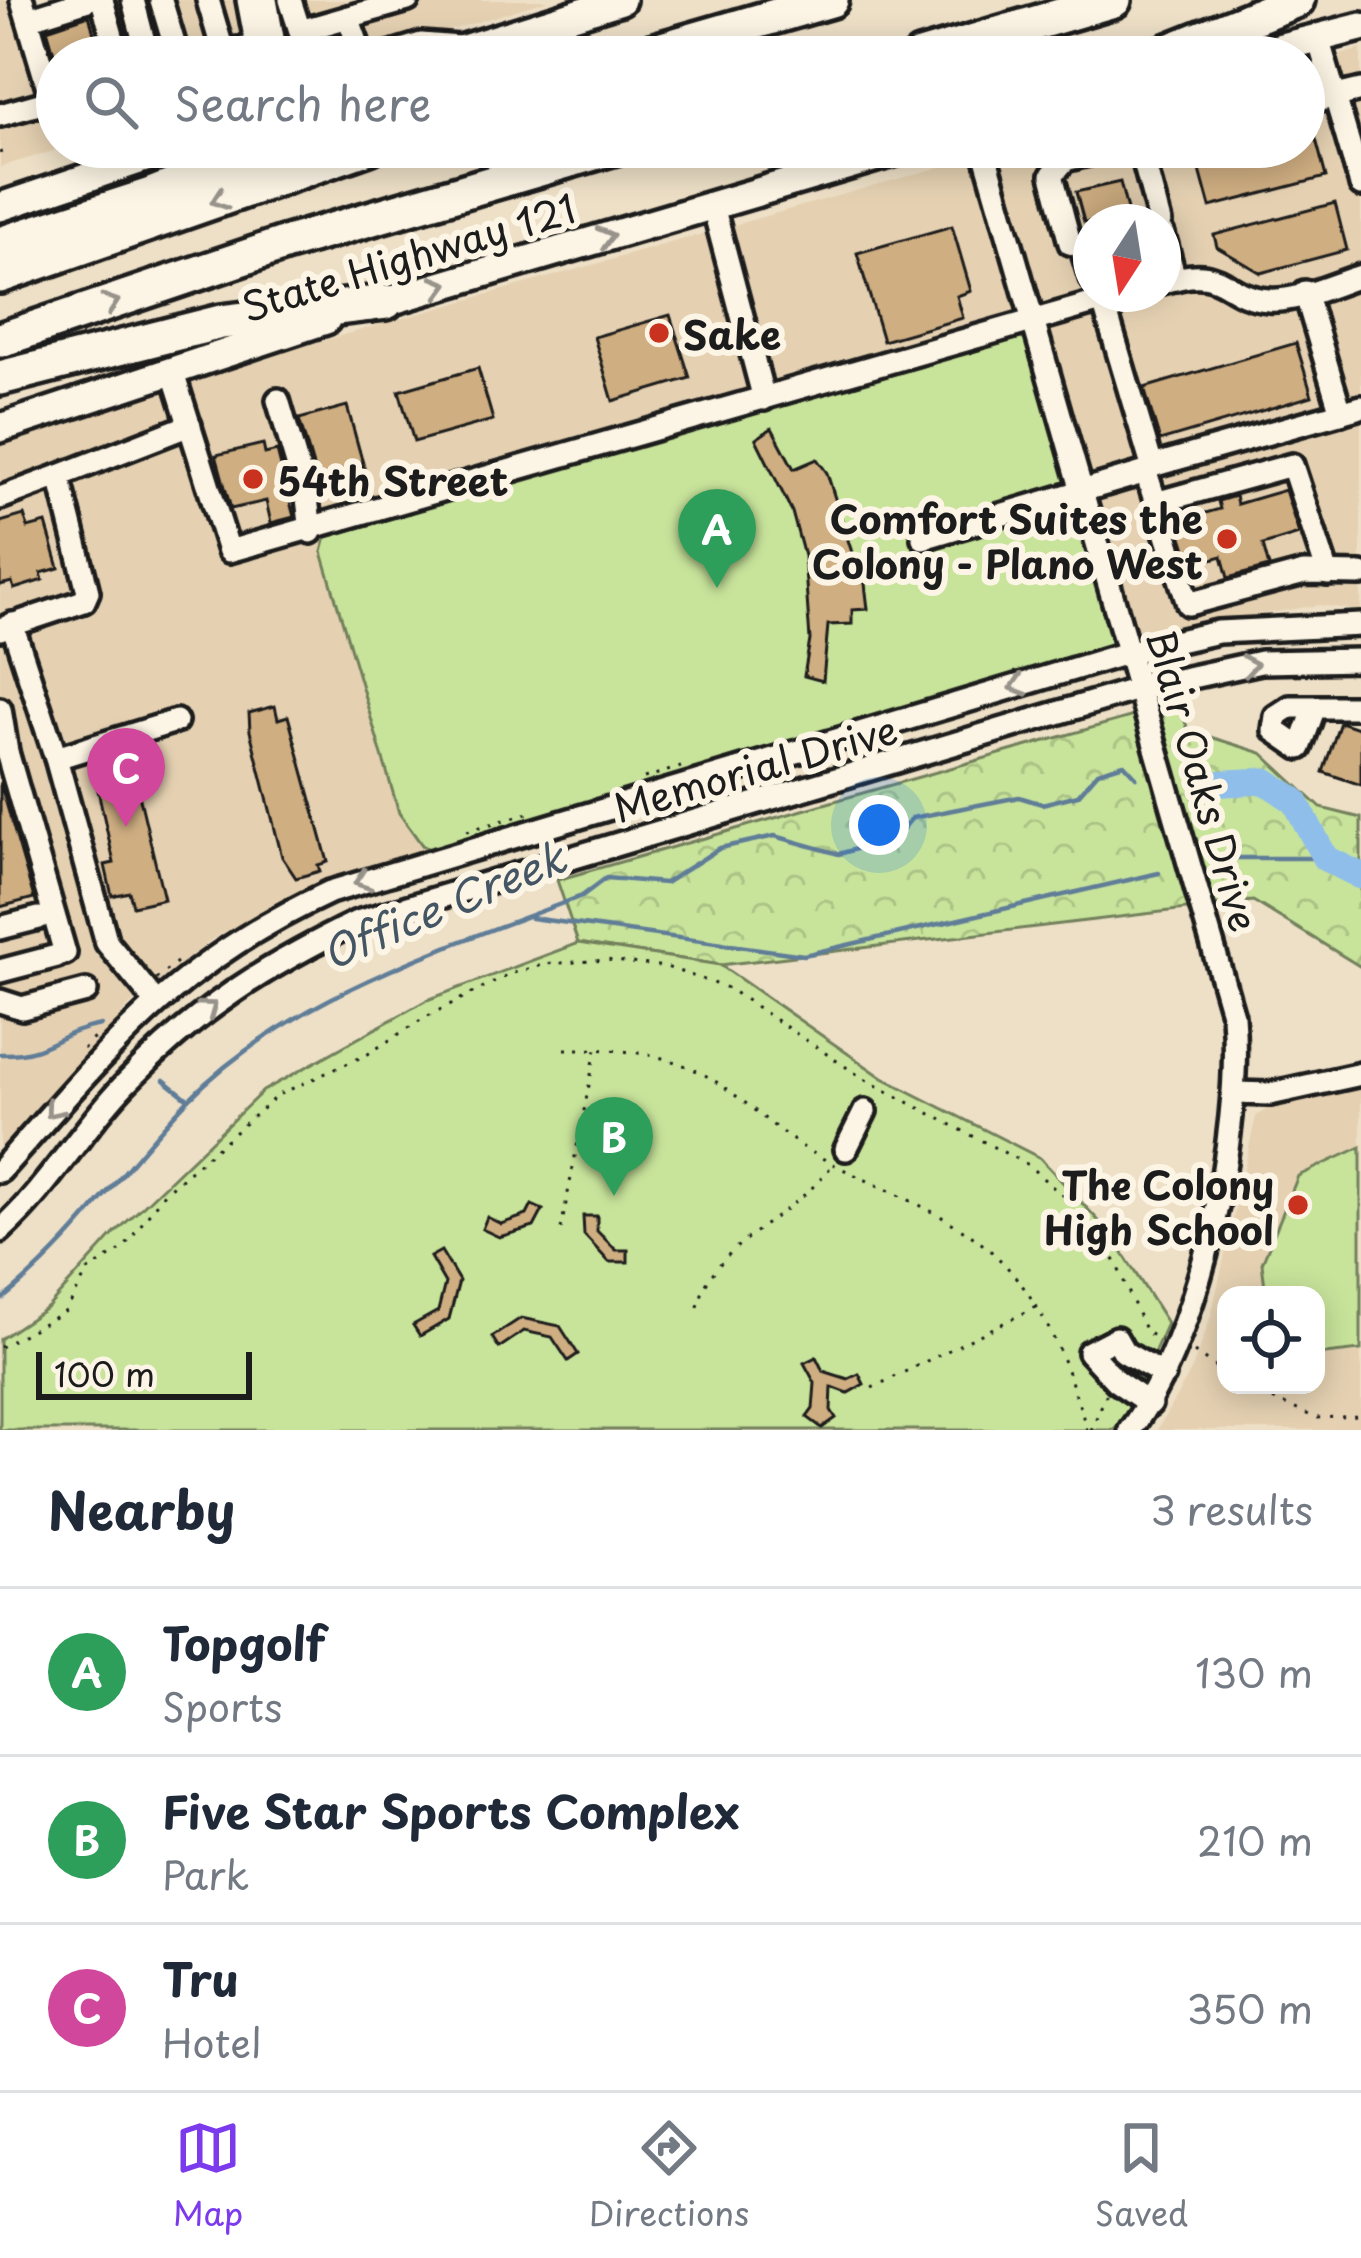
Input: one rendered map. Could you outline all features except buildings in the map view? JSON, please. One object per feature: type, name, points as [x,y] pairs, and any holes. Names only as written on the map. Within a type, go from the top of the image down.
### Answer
[{"type":"highway","points":[[707,36],[831,0]]},
{"type":"highway","points":[[991,36],[1114,0]]},
{"type":"highway","points":[[1207,36],[1297,0]]},
{"type":"highway","points":[[0,244],[219,168]]},
{"type":"highway","points":[[0,276],[309,168]]},
{"type":"highway","points":[[0,340],[284,244],[543,168]]},
{"type":"highway","points":[[0,378],[221,322],[386,302]]},
{"type":"main road","points":[[505,36],[621,0]]},
{"type":"main road","points":[[1325,36],[1361,26]]},
{"type":"main road","points":[[0,207],[116,168]]},
{"type":"main road","name":"State Highway 121","points":[[0,428],[386,302],[840,168]]},
{"type":"street","points":[[36,44],[25,9],[88,0]]},
{"type":"street","points":[[102,0],[112,36]]},
{"type":"street","points":[[133,0],[142,36]]},
{"type":"street","points":[[161,0],[172,36]]},
{"type":"street","points":[[208,0],[214,36]]},
{"type":"street","points":[[248,0],[255,36]]},
{"type":"street","points":[[266,0],[276,36]]},
{"type":"street","points":[[290,0],[300,32],[409,0]]},
{"type":"street","points":[[349,17],[355,36]]},
{"type":"street","points":[[1325,63],[1361,185]]},
{"type":"street","points":[[1325,100],[1361,90]]},
{"type":"street","points":[[0,115],[36,105]]},
{"type":"street","name":"Blair Oaks Drive","points":[[989,168],[1226,987],[1238,1071],[1187,1318],[1165,1376],[1130,1430]]},
{"type":"street","points":[[1058,168],[1052,176],[1073,244]]},
{"type":"street","points":[[1146,168],[1155,204]]},
{"type":"street","points":[[713,206],[764,399]]},
{"type":"street","points":[[1181,270],[1214,274],[1256,298],[1277,301],[1361,276]]},
{"type":"street","points":[[923,538],[1351,410],[1305,292]]},
{"type":"street","points":[[172,370],[229,551],[310,532],[1073,307]]},
{"type":"street","points":[[1117,312],[1155,503],[1188,604],[1304,573],[1361,574]]},
{"type":"street","points":[[278,400],[308,498],[310,532]]},
{"type":"street","points":[[0,498],[190,425]]},
{"type":"street","points":[[1155,503],[1292,466],[1328,574]]},
{"type":"street","points":[[59,476],[88,592],[84,601],[6,626],[56,758],[107,943],[154,1001]]},
{"type":"street","name":"Memorial Drive","points":[[0,1171],[93,1062],[154,1001],[212,956],[286,912],[418,863],[1130,652],[1219,632],[1361,626]]},
{"type":"street","name":"Memorial Drive","points":[[0,1231],[122,1086],[191,1021],[265,967],[357,922],[1141,688],[1261,662],[1361,660]]},
{"type":"street","points":[[1315,707],[1361,707]]},
{"type":"street","points":[[0,709],[61,954],[0,970]]},
{"type":"street","points":[[56,758],[176,721]]},
{"type":"street","points":[[819,745],[832,782]]},
{"type":"street","points":[[418,863],[429,901]]},
{"type":"street","points":[[0,928],[39,918]]},
{"type":"street","points":[[0,1001],[22,1008],[86,991]]},
{"type":"street","points":[[93,1062],[122,1086]]},
{"type":"street","points":[[1235,1093],[1270,1094],[1361,1075]]},
{"type":"street","points":[[839,1157],[865,1111]]},
{"type":"street","points":[[1150,1404],[1116,1381],[1090,1352],[1116,1338],[1124,1352],[1165,1376]]},
{"type":"path","points":[[0,152],[3,161]]},
{"type":"path","points":[[0,1347],[66,1311],[88,1271],[124,1248],[164,1193],[278,1095],[368,1054],[424,1018],[509,974],[546,964],[606,960],[666,967],[728,988],[864,1079],[1028,1165],[1064,1197],[1112,1254],[1146,1331],[1161,1340]]},
{"type":"path","points":[[565,1049],[653,1055],[690,1068],[959,1225],[1005,1264],[1037,1306],[1064,1360],[1087,1430]]},
{"type":"path","points":[[561,1229],[596,1049]]},
{"type":"path","points":[[698,1307],[703,1285],[718,1260],[792,1209],[839,1157]]},
{"type":"path","points":[[872,1388],[1037,1306]]},
{"type":"path","points":[[1192,1352],[1217,1369]]},
{"type":"path","points":[[1261,1394],[1316,1418],[1361,1416]]},
{"type":"shaded area","points":[[0,0],[549,0],[431,36],[36,36],[36,156],[0,167]]},
{"type":"shaded area","points":[[1361,49],[1361,611],[1319,605],[1166,630],[315,884],[215,937],[133,1002],[0,1152],[0,444],[272,355],[936,168],[1325,168],[1325,59]]},
{"type":"shaded area","name":"The Colony High School","points":[[1361,1085],[1361,1430],[1157,1430],[1192,1369],[1217,1289],[1217,1394],[1325,1394],[1325,1286],[1218,1286],[1256,1116],[1275,1104]]},
{"type":"green space","points":[[1019,336],[1029,343],[1114,636],[1106,653],[433,851],[422,845],[399,813],[322,552],[326,537]]},
{"type":"green space","points":[[1179,703],[1188,730],[1262,753],[1321,808],[1361,818],[1361,967],[1253,901],[720,965],[578,943],[557,880]]},
{"type":"green space","points":[[578,943],[720,965],[883,1078],[1040,1158],[1110,1233],[1167,1323],[1127,1415],[1113,1430],[0,1430],[0,1339],[48,1307],[114,1234],[263,1091],[427,1000]]},
{"type":"green space","points":[[1361,1147],[1361,1350],[1325,1354],[1325,1286],[1265,1286],[1262,1263],[1298,1176]]},
{"type":"waterway","name":"Office Creek","points":[[0,1301],[52,1254],[187,1101],[228,1064],[273,1032],[372,978],[582,896],[606,878],[665,883],[720,848],[775,836],[839,854],[896,837],[912,818],[1019,797],[1042,804],[1078,795],[1098,772],[1124,764],[1136,777]]},
{"type":"waterway","name":"Office Creek","points":[[1209,784],[1265,781],[1295,801],[1325,858],[1361,876]]},
{"type":"waterway","points":[[1226,858],[1325,858]]},
{"type":"waterway","points":[[531,918],[804,955],[1159,873]]},
{"type":"waterway","points":[[0,1054],[42,1048],[101,1025]]},
{"type":"waterway","points":[[164,1080],[188,1099]]},
{"type":"place","name":"Sake","points":[[659,333]]},
{"type":"place","name":"54th Street","points":[[253,479]]},
{"type":"place","name":"Comfort Suites the Colony - Plano West","points":[[1227,539]]},
{"type":"place","name":"Topgolf","points":[[717,588]]},
{"type":"place","name":"Tru","points":[[126,827]]},
{"type":"place","name":"Five Star Sports Complex","points":[[614,1196]]},
{"type":"place","name":"The Colony High School","points":[[1298,1205]]}]
